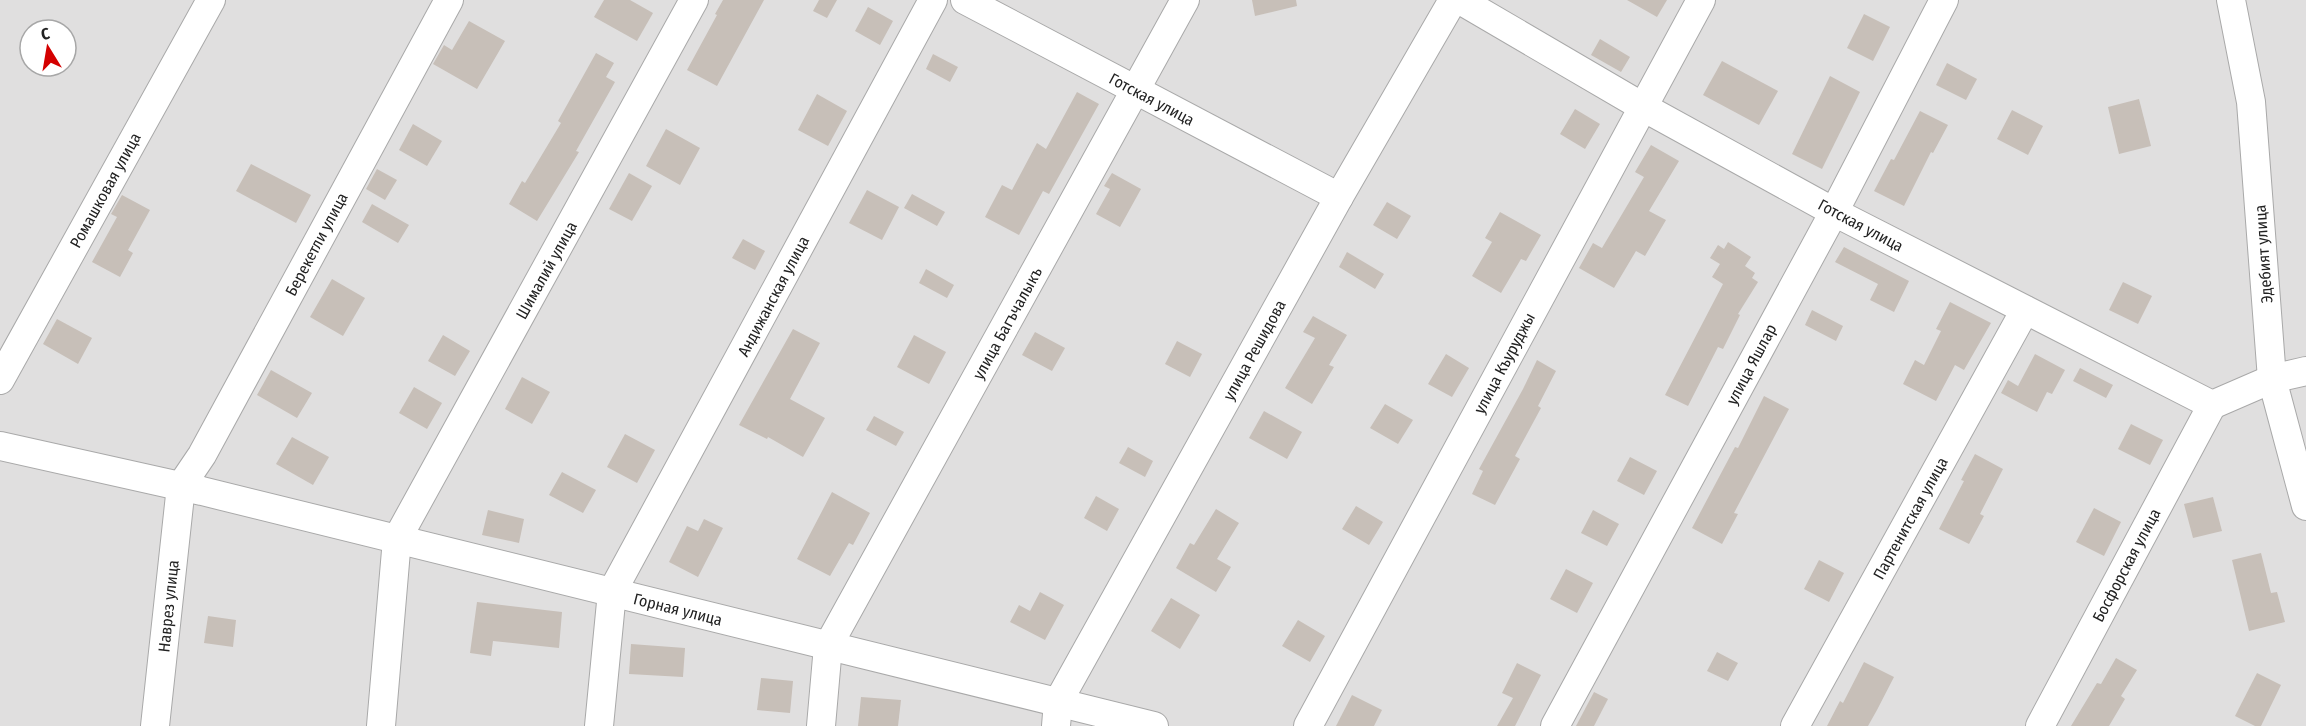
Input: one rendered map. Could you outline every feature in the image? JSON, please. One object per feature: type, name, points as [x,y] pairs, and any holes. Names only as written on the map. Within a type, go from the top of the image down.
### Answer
[{"type":"street","name":"Ромашковая улица","points":[[0,380],[211,0]]},
{"type":"street","name":"Берекетли улица","points":[[191,489],[202,456],[449,0]]},
{"type":"street","name":"Шималий улица","points":[[397,539],[694,0]]},
{"type":"street","name":"Андижанская улица","points":[[612,592],[933,0]]},
{"type":"street","name":"Готская улица","points":[[965,0],[1339,197]]},
{"type":"street","name":"улица Багъчалыкъ","points":[[828,646],[1185,0]]},
{"type":"street","name":"улица Решидова","points":[[1057,714],[1339,197],[1453,0]]},
{"type":"street","name":"Готская улица","points":[[1460,0],[1643,107],[1834,212],[2212,405]]},
{"type":"street","name":"улица Къуруджы","points":[[1308,726],[1701,0]]},
{"type":"street","name":"улица Яшлар","points":[[1555,726],[1834,212],[1944,0]]},
{"type":"street","name":"Эдебият улица","points":[[2231,0],[2251,102],[2272,380],[2306,506]]},
{"type":"street","name":"Партенитская улица","points":[[1795,726],[2025,310]]},
{"type":"street","points":[[2212,405],[2272,380],[2306,371]]},
{"type":"street","name":"Босфорская улица","points":[[2040,726],[2212,405]]},
{"type":"street","name":"Горная улица","points":[[0,446],[191,489],[828,646],[1057,714],[1154,726]]},
{"type":"street","name":"Наврез улица","points":[[155,726],[191,489]]},
{"type":"street","points":[[381,726],[397,539]]},
{"type":"street","points":[[599,726],[612,592]]},
{"type":"street","points":[[821,726],[828,646]]},
{"type":"shaded area","points":[[0,0],[2306,0],[2306,726],[0,726]]},
{"type":"building","points":[[604,0],[630,0],[653,13],[637,41],[594,17]]},
{"type":"building","points":[[723,0],[764,0],[717,86],[687,70]]},
{"type":"building","points":[[819,0],[837,0],[827,18],[813,11]]},
{"type":"building","points":[[1252,0],[1296,0],[1297,6],[1255,16]]},
{"type":"building","points":[[1627,0],[1667,0],[1657,17]]},
{"type":"building","points":[[868,7],[893,21],[880,45],[855,31]]},
{"type":"building","points":[[1864,14],[1890,27],[1873,61],[1847,48]]},
{"type":"building","points":[[469,21],[505,41],[477,89],[433,64],[444,45],[452,50]]},
{"type":"building","points":[[1600,39],[1630,57],[1621,72],[1591,55]]},
{"type":"building","points":[[596,53],[614,63],[606,77],[615,82],[576,151],[579,152],[537,221],[509,204],[522,181],[525,183],[561,123],[558,121]]},
{"type":"building","points":[[933,54],[958,67],[950,82],[926,69]]},
{"type":"building","points":[[1722,61],[1778,91],[1759,125],[1703,95]]},
{"type":"building","points":[[1947,63],[1977,79],[1966,100],[1936,85]]},
{"type":"building","points":[[1830,76],[1860,92],[1822,169],[1792,154]]},
{"type":"building","points":[[1077,92],[1099,104],[1049,194],[1043,191],[1019,235],[985,217],[1002,185],[1012,190],[1037,143],[1046,149]]},
{"type":"building","points":[[817,94],[847,111],[828,146],[798,130]]},
{"type":"building","points":[[2139,99],[2151,146],[2119,154],[2108,107]]},
{"type":"building","points":[[1575,109],[1600,124],[1585,149],[1560,134]]},
{"type":"building","points":[[2012,110],[2043,126],[2028,155],[1997,139]]},
{"type":"building","points":[[1920,111],[1948,125],[1933,153],[1931,152],[1904,206],[1874,191],[1891,159],[1894,160]]},
{"type":"building","points":[[413,124],[442,141],[427,166],[399,150]]},
{"type":"building","points":[[666,129],[700,148],[680,185],[646,166]]},
{"type":"building","points":[[1651,145],[1679,161],[1649,211],[1666,220],[1645,256],[1636,251],[1614,288],[1579,268],[1593,243],[1602,248],[1644,177],[1635,172]]},
{"type":"building","points":[[251,164],[311,195],[296,223],[236,191]]},
{"type":"building","points":[[377,169],[397,180],[385,200],[366,189]]},
{"type":"building","points":[[629,173],[652,186],[632,221],[609,209]]},
{"type":"building","points":[[1112,173],[1141,189],[1120,227],[1096,214],[1110,189],[1104,186]]},
{"type":"building","points":[[867,190],[899,207],[882,240],[849,223]]},
{"type":"building","points":[[912,194],[945,212],[937,226],[904,208]]},
{"type":"building","points":[[122,195],[150,210],[128,250],[133,253],[120,277],[92,262],[117,217],[111,214]]},
{"type":"building","points":[[1387,202],[1411,216],[1397,239],[1373,225]]},
{"type":"building","points":[[372,204],[409,225],[398,243],[362,222]]},
{"type":"building","points":[[1500,212],[1541,235],[1526,261],[1521,259],[1501,293],[1472,276],[1492,242],[1485,238]]},
{"type":"building","points":[[743,239],[765,251],[755,270],[732,258]]},
{"type":"building","points":[[1728,242],[1751,257],[1745,266],[1755,273],[1752,278],[1758,282],[1738,314],[1740,315],[1723,349],[1718,347],[1688,406],[1665,395],[1723,284],[1712,277],[1720,264],[1710,258],[1718,245],[1724,249]]},
{"type":"building","points":[[1844,247],[1909,281],[1894,312],[1870,300],[1878,284],[1835,262]]},
{"type":"building","points":[[1347,252],[1384,274],[1375,289],[1339,267]]},
{"type":"building","points":[[926,269],[954,285],[947,298],[919,283]]},
{"type":"building","points":[[332,279],[365,298],[343,336],[310,317]]},
{"type":"building","points":[[2123,282],[2152,296],[2138,324],[2109,310]]},
{"type":"building","points":[[1950,302],[1991,323],[1964,370],[1955,365],[1936,401],[1903,384],[1915,360],[1924,365],[1941,331],[1936,329]]},
{"type":"building","points":[[1812,310],[1843,326],[1836,341],[1805,325]]},
{"type":"building","points":[[1313,316],[1347,335],[1329,365],[1334,367],[1312,404],[1285,388],[1315,338],[1303,332]]},
{"type":"building","points":[[57,319],[92,338],[78,364],[43,344]]},
{"type":"building","points":[[793,329],[820,343],[790,399],[825,418],[803,457],[768,437],[767,439],[739,425]]},
{"type":"building","points":[[1035,332],[1065,348],[1052,371],[1022,355]]},
{"type":"building","points":[[443,335],[470,351],[455,376],[428,361]]},
{"type":"building","points":[[914,335],[946,352],[929,384],[897,367]]},
{"type":"building","points":[[1177,341],[1202,354],[1190,377],[1165,364]]},
{"type":"building","points":[[1446,354],[1469,368],[1452,397],[1428,384]]},
{"type":"building","points":[[2035,354],[2065,370],[2052,394],[2047,392],[2037,412],[2001,393],[2008,380],[2018,386]]},
{"type":"building","points":[[1537,360],[1556,371],[1538,406],[1541,408],[1515,456],[1520,459],[1495,505],[1472,494],[1483,471],[1479,469]]},
{"type":"building","points":[[2080,368],[2113,385],[2106,398],[2073,381]]},
{"type":"building","points":[[271,370],[312,393],[297,418],[257,395]]},
{"type":"building","points":[[522,377],[550,392],[532,424],[505,409]]},
{"type":"building","points":[[414,387],[442,403],[427,429],[399,413]]},
{"type":"building","points":[[1764,396],[1789,409],[1734,513],[1738,514],[1722,544],[1692,528],[1735,447],[1738,448]]},
{"type":"building","points":[[1385,404],[1413,420],[1398,444],[1370,428]]},
{"type":"building","points":[[1264,411],[1302,432],[1287,459],[1249,438]]},
{"type":"building","points":[[874,416],[904,432],[896,446],[866,430]]},
{"type":"building","points":[[2131,424],[2163,440],[2150,465],[2118,449]]},
{"type":"building","points":[[625,434],[655,450],[637,483],[607,467]]},
{"type":"building","points":[[292,437],[329,457],[313,485],[276,464]]},
{"type":"building","points":[[1128,447],[1153,461],[1145,477],[1119,463]]},
{"type":"building","points":[[1975,454],[2003,469],[1980,514],[1984,516],[1969,544],[1939,529]]},
{"type":"building","points":[[1630,457],[1657,471],[1644,495],[1617,481]]},
{"type":"building","points":[[562,472],[596,490],[583,513],[549,495]]},
{"type":"building","points":[[832,492],[870,513],[853,545],[849,543],[830,576],[797,559]]},
{"type":"building","points":[[1096,496],[1119,509],[1107,531],[1084,518]]},
{"type":"building","points":[[2213,497],[2222,531],[2193,538],[2184,504]]},
{"type":"building","points":[[1356,506],[1383,522],[1369,545],[1342,529]]},
{"type":"building","points":[[2094,508],[2121,522],[2104,556],[2076,542]]},
{"type":"building","points":[[1216,509],[1239,523],[1217,559],[1231,567],[1216,592],[1176,568],[1190,543],[1194,545]]},
{"type":"building","points":[[488,510],[524,519],[519,543],[482,535]]},
{"type":"building","points":[[1593,510],[1619,524],[1607,546],[1581,533]]},
{"type":"building","points":[[704,519],[723,528],[698,577],[669,562],[687,526],[698,531]]},
{"type":"building","points":[[2261,553],[2271,593],[2277,592],[2285,622],[2249,631],[2232,560]]},
{"type":"building","points":[[1819,560],[1844,573],[1829,602],[1804,589]]},
{"type":"building","points":[[1566,569],[1593,583],[1577,613],[1550,599]]},
{"type":"building","points":[[1040,592],[1064,605],[1045,640],[1010,622],[1019,605],[1030,611]]},
{"type":"building","points":[[1171,598],[1200,615],[1180,649],[1151,631]]},
{"type":"building","points":[[477,602],[562,612],[559,648],[493,641],[491,656],[470,653]]},
{"type":"building","points":[[208,616],[236,620],[233,647],[204,643]]},
{"type":"building","points":[[1298,620],[1325,636],[1310,662],[1282,646]]},
{"type":"building","points":[[631,644],[685,648],[683,677],[629,674]]},
{"type":"building","points":[[1717,652],[1738,663],[1728,681],[1707,671]]},
{"type":"building","points":[[2116,658],[2137,670],[2121,696],[2125,699],[2109,726],[2071,726],[2097,683],[2101,684]]},
{"type":"building","points":[[1864,662],[1894,677],[1868,726],[1827,726],[1840,701],[1843,703]]},
{"type":"building","points":[[1517,663],[1541,675],[1515,726],[1497,726],[1513,698],[1502,693]]},
{"type":"building","points":[[2257,673],[2281,685],[2261,726],[2255,726],[2235,716]]},
{"type":"building","points":[[761,678],[793,681],[790,713],[757,710]]},
{"type":"building","points":[[1594,692],[1608,699],[1594,726],[1576,726]]},
{"type":"building","points":[[1352,695],[1382,710],[1374,726],[1336,726]]},
{"type":"building","points":[[861,697],[901,700],[898,726],[858,726]]}]
